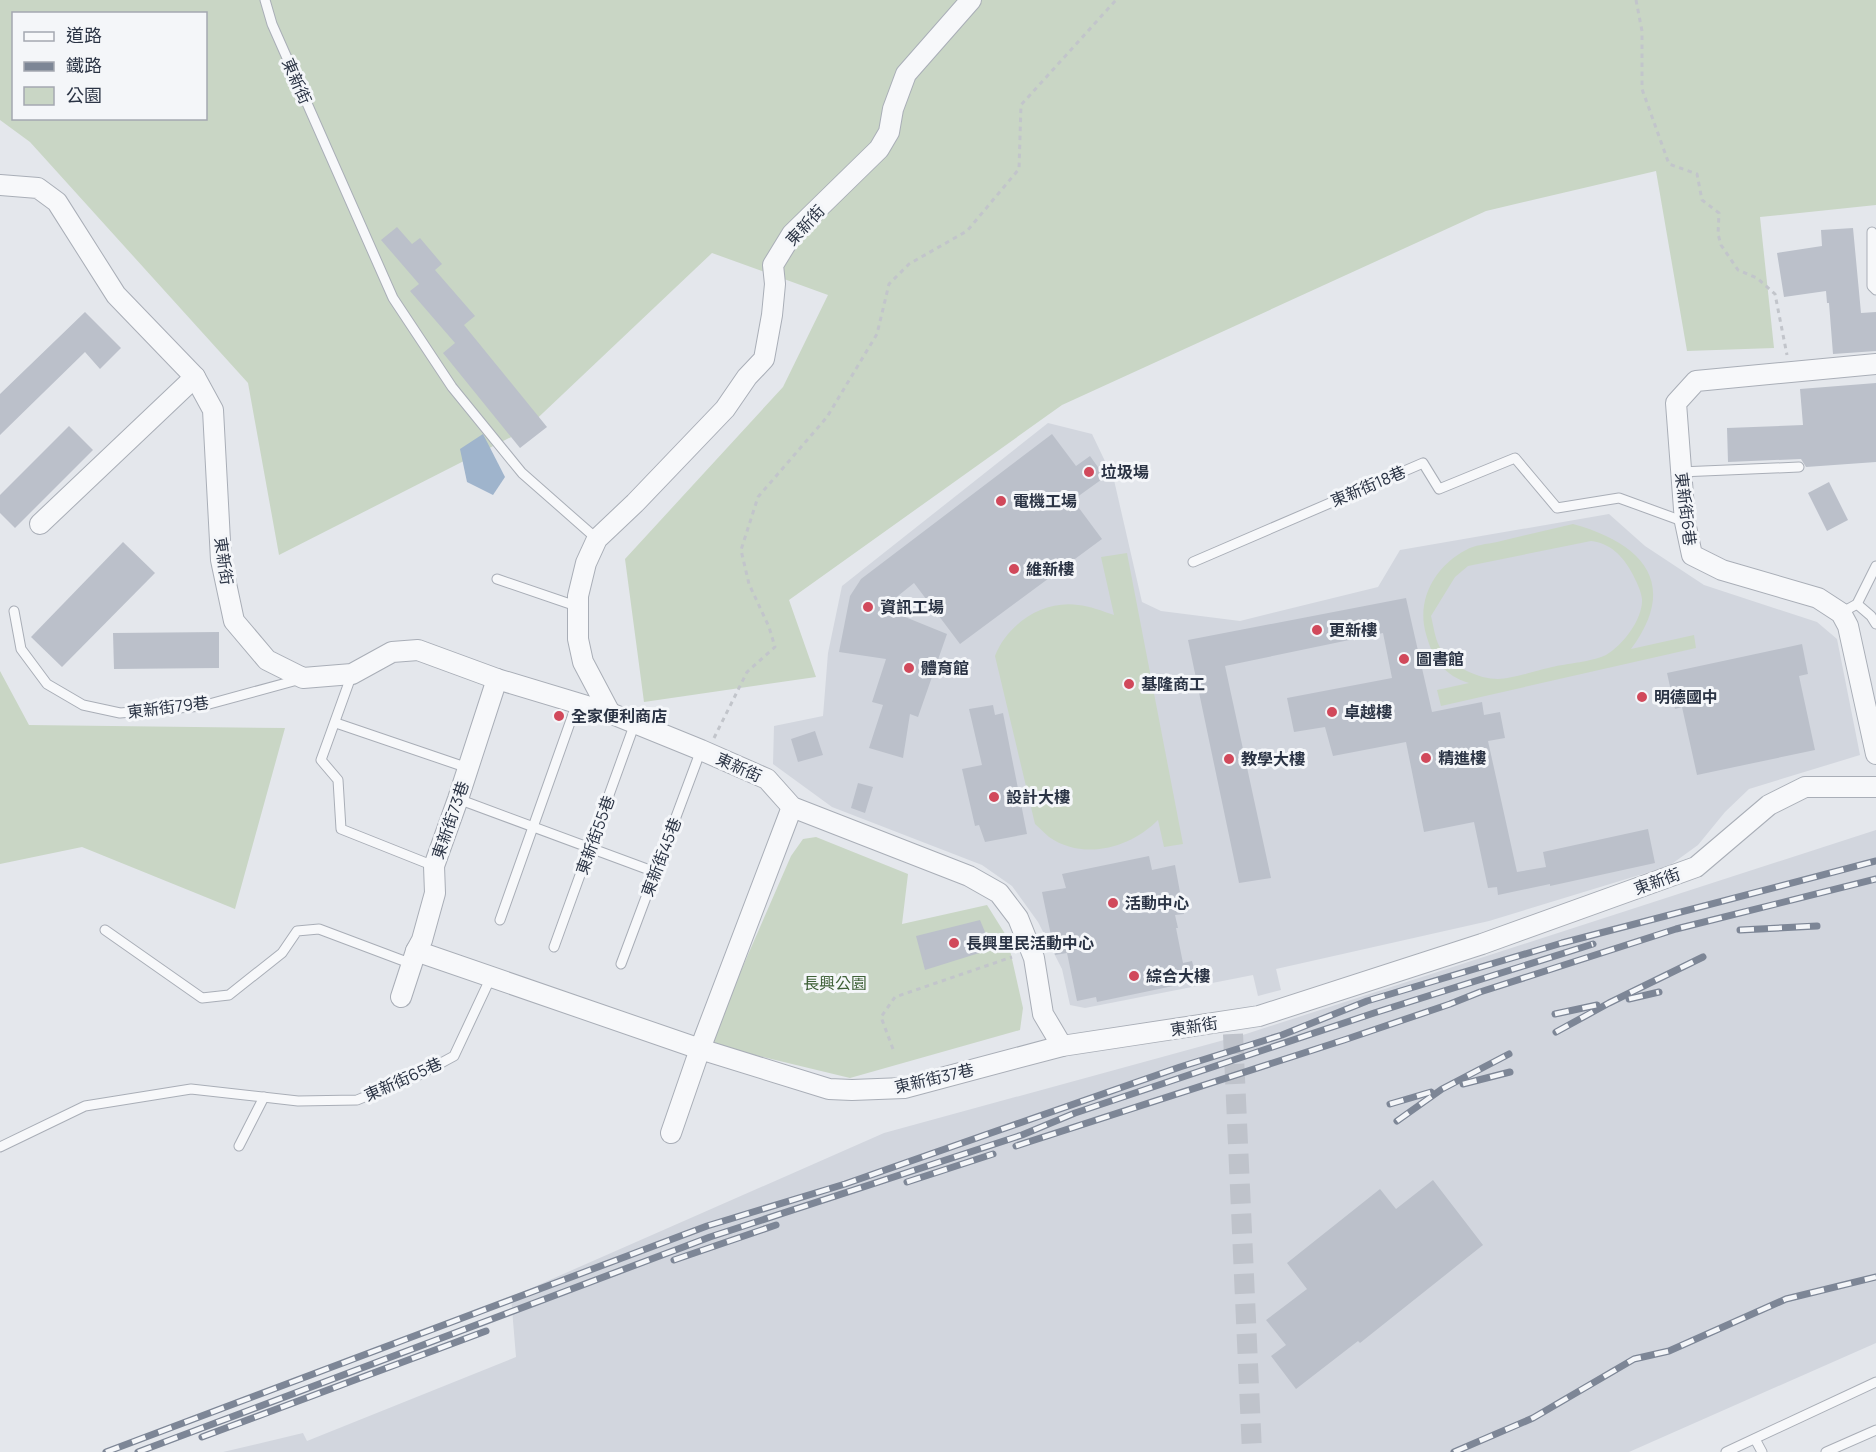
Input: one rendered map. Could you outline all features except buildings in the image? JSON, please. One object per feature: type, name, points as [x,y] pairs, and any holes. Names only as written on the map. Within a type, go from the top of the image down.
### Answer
[{"type":"street","name":"東新街","points":[[610,713],[584,662],[578,639],[578,596],[586,563],[597,539],[635,503],[725,409],[747,377],[764,359],[775,284],[773,265],[792,234],[879,149],[889,132],[893,109],[906,74],[971,0]]},
{"type":"street","name":"東新街","points":[[0,185],[38,188],[57,202],[116,295],[195,377],[213,410],[221,560],[234,621],[267,660],[303,678],[352,674],[392,652],[418,650],[497,678],[610,713],[704,751],[766,779],[792,807],[969,876],[999,893],[1018,918],[1034,958],[1043,1014],[1062,1046],[1232,1027],[1259,1016],[1482,944],[1696,867],[1769,805],[1805,787],[1876,787]]},
{"type":"street","name":"東新街6巷","points":[[1849,608],[1722,570],[1692,555],[1685,522],[1676,403],[1696,381],[1876,364]]},
{"type":"street","points":[[40,524],[195,377]]},
{"type":"street","points":[[1849,608],[1848,626],[1876,754]]},
{"type":"street","name":"東新街73巷","points":[[401,998],[422,940],[435,893],[434,866],[497,678]]},
{"type":"street","points":[[671,1133],[700,1049],[792,807]]},
{"type":"street","name":"東新街37巷","points":[[414,957],[491,976],[700,1049],[829,1089],[904,1088],[1062,1046]]},
{"type":"lane","name":"東新街","points":[[265,0],[272,24],[393,298],[452,387],[522,473],[597,539]]},
{"type":"lane","points":[[1872,232],[1872,286],[1876,290]]},
{"type":"lane","name":"東新街18巷","points":[[1193,562],[1423,463],[1439,489],[1515,458],[1557,508],[1619,498],[1685,522]]},
{"type":"lane","points":[[1680,472],[1798,467]]},
{"type":"lane","points":[[1849,608],[1876,566]]},
{"type":"lane","points":[[497,579],[579,607]]},
{"type":"lane","name":"東新街6巷","points":[[1849,608],[1871,616],[1876,624]]},
{"type":"lane","name":"東新街79巷","points":[[14,610],[21,649],[47,684],[83,705],[120,713],[201,706],[303,678]]},
{"type":"lane","points":[[352,674],[321,760],[338,780],[341,829],[434,866]]},
{"type":"lane","points":[[500,920],[577,703]]},
{"type":"lane","points":[[336,723],[468,768]]},
{"type":"lane","name":"東新街55巷","points":[[554,947],[635,723]]},
{"type":"lane","name":"東新街45巷","points":[[621,964],[704,751]]},
{"type":"lane","points":[[458,799],[656,872]]},
{"type":"lane","points":[[105,930],[202,998],[229,995],[282,953],[297,932],[319,929],[414,957]]},
{"type":"lane","name":"東新街65巷","points":[[0,1147],[85,1106],[190,1089],[298,1101],[357,1100],[454,1056],[491,976]]},
{"type":"lane","points":[[239,1146],[264,1097]]},
{"type":"lane","points":[[1726,1452],[1876,1382]]},
{"type":"lane","points":[[1826,1452],[1876,1430]]},
{"type":"lane","points":[[1755,1438],[1762,1452]]},
{"type":"path","points":[[704,751],[747,672],[775,647],[769,627],[748,584],[741,550],[758,497],[827,417],[877,334],[889,284],[909,264],[967,231],[1019,169],[1021,105],[1116,0]]},
{"type":"path","points":[[1636,0],[1642,31],[1642,89],[1669,164],[1697,174],[1701,200],[1719,213],[1718,234],[1721,245],[1738,270],[1757,278],[1775,294],[1790,372]]},
{"type":"path","points":[[893,1049],[881,1017],[895,997],[1012,957]]},
{"type":"shaded area","name":"基隆商工","points":[[1048,423],[1092,434],[1114,480],[1142,602],[1161,611],[1240,621],[1378,587],[1400,550],[1609,514],[1645,546],[1704,585],[1817,622],[1837,639],[1860,755],[1749,789],[1725,812],[1698,845],[1669,866],[1489,921],[1276,969],[1281,990],[1258,996],[1253,975],[1085,1008],[1070,1005],[1062,969],[1038,922],[1012,886],[982,865],[832,807],[773,764],[774,726],[823,716],[828,653],[842,586]]},
{"type":"shaded area","points":[[1876,830],[1876,1343],[1629,1452],[223,1452],[303,1433],[307,1441],[516,1357],[511,1297],[884,1133],[1246,1034]]},
{"type":"green space","points":[[0,0],[1876,0],[1876,205],[1760,217],[1774,348],[1687,351],[1656,171],[1486,211],[1062,405],[789,600],[816,677],[644,702],[625,559],[783,387],[828,295],[712,253],[525,430],[279,555],[248,383],[30,142],[0,120]]},
{"type":"green space","points":[[1573,524],[1618,542],[1635,554],[1646,569],[1652,585],[1652,604],[1645,625],[1631,649],[1694,635],[1696,648],[1441,706],[1437,690],[1469,683],[1446,671],[1432,652],[1426,634],[1424,609],[1426,597],[1437,575],[1455,557],[1473,547]],"holes":[[[1591,541],[1615,551],[1624,561],[1637,582],[1642,599],[1636,623],[1612,651],[1595,659],[1498,679],[1483,677],[1467,671],[1442,651],[1436,639],[1431,616],[1455,577],[1468,566]]]},
{"type":"green space","points":[[1127,553],[1183,844],[1164,847],[1158,820],[1147,830],[1120,844],[1091,850],[1077,848],[1049,837],[1035,824],[995,656],[1001,644],[1017,624],[1052,606],[1078,605],[1114,615],[1101,557]]},
{"type":"green space","points":[[0,671],[29,725],[285,728],[235,909],[82,847],[0,864]]},
{"type":"green space","name":"長興公園","points":[[816,837],[908,874],[902,924],[987,905],[1007,937],[1023,1008],[1020,1030],[850,1078],[709,1044],[791,856],[803,839]]},
{"type":"water","points":[[483,434],[505,477],[493,495],[467,482],[460,449]]},
{"type":"tunnel","points":[[1233,1034],[1252,1452]]},
{"type":"railway","points":[[106,1452],[707,1226],[845,1184],[1180,1067],[1282,1035],[1367,1001],[1562,943],[1876,861]]},
{"type":"railway","points":[[1016,1146],[1676,929],[1876,879]]},
{"type":"railway","points":[[1740,930],[1817,926]]},
{"type":"railway","points":[[138,1452],[710,1237],[1022,1135],[1075,1113],[1374,1013],[1593,944]]},
{"type":"railway","points":[[1556,1032],[1703,957]]},
{"type":"railway","points":[[1629,999],[1659,992]]},
{"type":"railway","points":[[1555,1014],[1597,1005]]},
{"type":"railway","points":[[1397,1121],[1442,1089],[1509,1054]]},
{"type":"railway","points":[[1463,1084],[1510,1072]]},
{"type":"railway","points":[[1390,1104],[1431,1092]]},
{"type":"railway","points":[[907,1182],[993,1154]]},
{"type":"railway","points":[[674,1260],[776,1225]]},
{"type":"railway","points":[[1454,1452],[1533,1418],[1634,1359],[1669,1351],[1786,1299],[1876,1277]]},
{"type":"railway","points":[[202,1437],[486,1331]]},
{"type":"place","name":"垃圾場","points":[[1089,472]]},
{"type":"place","name":"電機工場","points":[[1001,501]]},
{"type":"place","name":"維新樓","points":[[1014,569]]},
{"type":"place","name":"資訊工場","points":[[868,607]]},
{"type":"place","name":"更新樓","points":[[1317,630]]},
{"type":"place","name":"圖書館","points":[[1404,659]]},
{"type":"place","name":"體育館","points":[[909,668]]},
{"type":"place","name":"基隆商工","points":[[1129,684]]},
{"type":"place","name":"明德國中","points":[[1642,697]]},
{"type":"place","name":"卓越樓","points":[[1332,712]]},
{"type":"place","name":"全家便利商店","points":[[559,716]]},
{"type":"place","name":"精進樓","points":[[1426,758]]},
{"type":"place","name":"教學大樓","points":[[1229,759]]},
{"type":"place","name":"設計大樓","points":[[994,797]]},
{"type":"place","name":"活動中心","points":[[1113,903]]},
{"type":"place","name":"長興里民活動中心","points":[[954,943]]},
{"type":"place","name":"綜合大樓","points":[[1134,976]]}]
